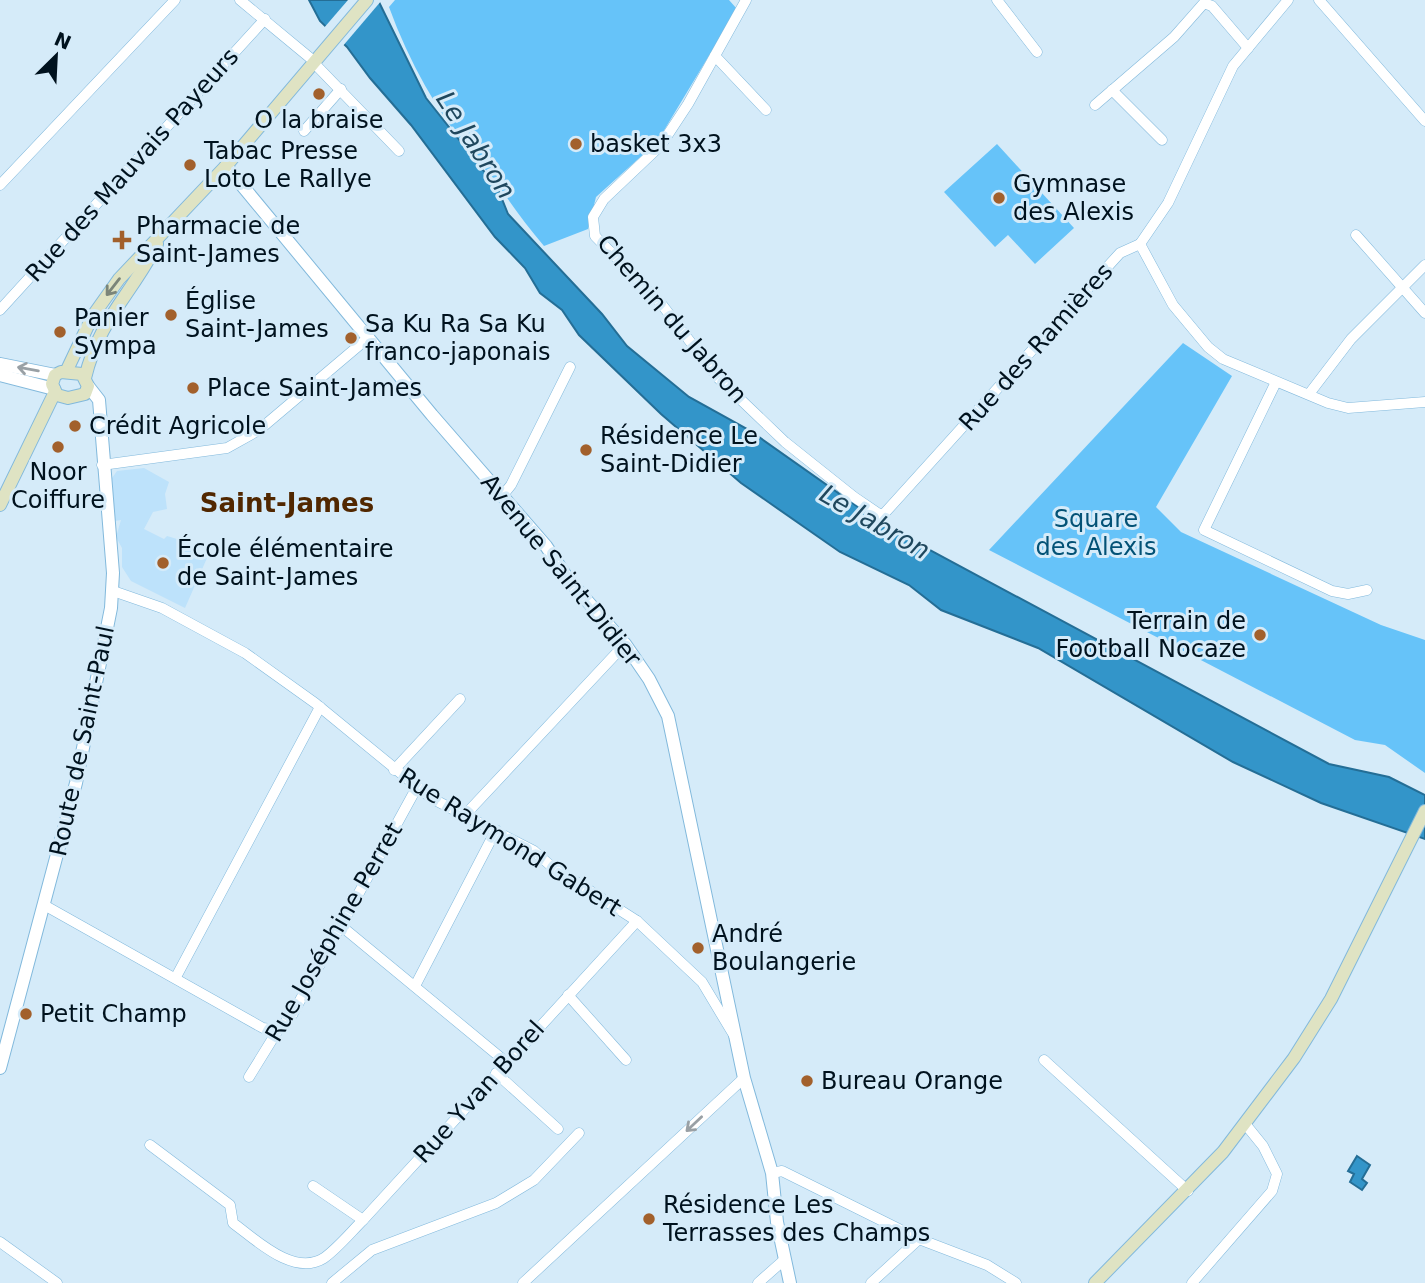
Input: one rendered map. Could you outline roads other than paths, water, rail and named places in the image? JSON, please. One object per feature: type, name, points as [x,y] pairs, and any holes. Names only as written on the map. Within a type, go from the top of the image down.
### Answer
[{"type":"main road","points":[[0,505],[39,426],[61,373],[109,291],[135,260],[160,238],[226,166],[366,0]]},
{"type":"main road","points":[[39,426],[80,389],[102,328],[146,266],[160,238]]},
{"type":"main road","points":[[61,373],[82,374],[80,389]]},
{"type":"main road","points":[[54,391],[80,389]]},
{"type":"main road","points":[[1099,1281],[1188,1191],[1245,1125],[1331,999],[1425,811]]},
{"type":"street","points":[[0,185],[175,0]]},
{"type":"street","points":[[240,0],[314,63],[399,151]]},
{"type":"street","name":"Chemin du Jabron","points":[[746,0],[661,145],[604,199],[593,218],[595,236],[663,306],[717,377],[785,442],[853,497],[882,516]]},
{"type":"street","points":[[997,0],[1037,52]]},
{"type":"street","points":[[1288,0],[1233,66],[1168,203],[1140,244],[1174,305],[1208,347],[1223,359],[1348,408],[1425,402]]},
{"type":"street","points":[[1319,0],[1425,121]]},
{"type":"street","points":[[1095,105],[1174,37],[1204,3],[1212,6],[1248,48]]},
{"type":"street","name":"Rue des Mauvais Payeurs","points":[[0,310],[68,239],[265,19]]},
{"type":"street","points":[[714,58],[766,110]]},
{"type":"street","points":[[304,131],[341,89]]},
{"type":"street","points":[[1112,90],[1162,140]]},
{"type":"street","name":"Avenue Saint-Didier","points":[[226,166],[432,415],[546,545],[568,579],[625,644],[668,716],[744,1078],[772,1173],[784,1260],[790,1283]]},
{"type":"street","points":[[1356,235],[1425,313]]},
{"type":"street","name":"Rue des Ramières","points":[[882,516],[1120,253],[1140,244]]},
{"type":"street","points":[[1309,394],[1351,339],[1425,265]]},
{"type":"street","points":[[102,465],[227,448],[259,430],[369,337]]},
{"type":"street","points":[[0,364],[61,373]]},
{"type":"street","points":[[503,495],[511,485],[570,367]]},
{"type":"street","points":[[0,376],[54,391]]},
{"type":"street","points":[[1276,382],[1204,530],[1332,591],[1348,594],[1367,590]]},
{"type":"street","name":"Route de Saint-Paul","points":[[0,1068],[76,783],[113,591],[97,408],[80,389]]},
{"type":"street","name":"Rue Raymond Gabert","points":[[113,591],[162,608],[246,653],[320,707],[417,787],[464,816],[534,851],[551,866],[637,921],[702,982],[736,1039]]},
{"type":"street","points":[[464,816],[562,716],[625,644]]},
{"type":"street","points":[[394,770],[460,699]]},
{"type":"street","points":[[176,977],[320,707]]},
{"type":"street","name":"Rue Joséphine Perret","points":[[249,1077],[278,1030],[292,1015],[417,787]]},
{"type":"street","points":[[415,986],[496,830]]},
{"type":"street","points":[[44,905],[263,1028],[278,1030]]},
{"type":"street","name":"Rue Yvan Borel","points":[[150,1144],[230,1205],[233,1223],[266,1247],[302,1264],[325,1257],[363,1220],[637,921]]},
{"type":"street","points":[[340,925],[506,1062]]},
{"type":"street","points":[[702,982],[727,997]]},
{"type":"street","points":[[568,995],[626,1060]]},
{"type":"street","points":[[1044,1060],[1188,1191]]},
{"type":"street","points":[[496,1073],[558,1129]]},
{"type":"street","points":[[523,1283],[744,1078]]},
{"type":"street","points":[[1192,1283],[1272,1191],[1277,1174],[1263,1146],[1245,1125]]},
{"type":"street","points":[[332,1283],[372,1250],[496,1203],[534,1180],[579,1133]]},
{"type":"street","points":[[772,1173],[782,1171],[919,1239],[987,1265],[1016,1283]]},
{"type":"street","points":[[313,1186],[363,1220]]},
{"type":"street","points":[[871,1283],[919,1239]]},
{"type":"street","points":[[0,1242],[57,1283]]},
{"type":"street","points":[[758,1283],[784,1260]]},
{"type":"water","name":"Le Jabron","points":[[309,0],[378,0],[426,98],[498,189],[508,214],[602,314],[627,346],[689,397],[749,430],[885,526],[1329,764],[1389,777],[1425,795],[1425,839],[1321,803],[1233,762],[1038,648],[941,610],[909,585],[840,552],[741,483],[661,414],[579,335],[562,310],[540,293],[525,268],[495,237],[411,125],[347,47],[320,21]]},
{"type":"water","points":[[1357,1156],[1370,1165],[1362,1179],[1367,1183],[1362,1190],[1350,1182],[1354,1174],[1348,1171]]},
{"type":"place","name":"O la braise","points":[[319,94]]},
{"type":"place","name":"basket 3x3","points":[[576,144]]},
{"type":"place","name":"Tabac Presse Loto Le Rallye","points":[[190,165]]},
{"type":"place","name":"Gymnase des Alexis","points":[[999,198]]},
{"type":"place","name":"Pharmacie de Saint-James","points":[[122,240]]},
{"type":"place","name":"Église Saint-James","points":[[171,315]]},
{"type":"place","name":"Panier Sympa","points":[[60,332]]},
{"type":"place","name":"Sa Ku Ra Sa Ku franco-japonais","points":[[351,338]]},
{"type":"place","name":"Place Saint-James","points":[[193,388]]},
{"type":"place","name":"Crédit Agricole","points":[[75,426]]},
{"type":"place","name":"Noor Coiffure","points":[[58,447]]},
{"type":"place","name":"Résidence Le Saint-Didier","points":[[586,450]]},
{"type":"place","name":"École élémentaire de Saint-James","points":[[163,563]]},
{"type":"place","name":"Terrain de Football Nocaze","points":[[1260,635]]},
{"type":"place","name":"André Boulangerie","points":[[698,948]]},
{"type":"place","name":"Petit Champ","points":[[26,1014]]},
{"type":"place","name":"Bureau Orange","points":[[807,1081]]},
{"type":"place","name":"Résidence Les Terrasses des Champs","points":[[649,1219]]},
{"type":"district","name":"Saint-James","points":[[287,503]]},
{"type":"park label","name":"Square des Alexis","points":[[1096,533]]}]
